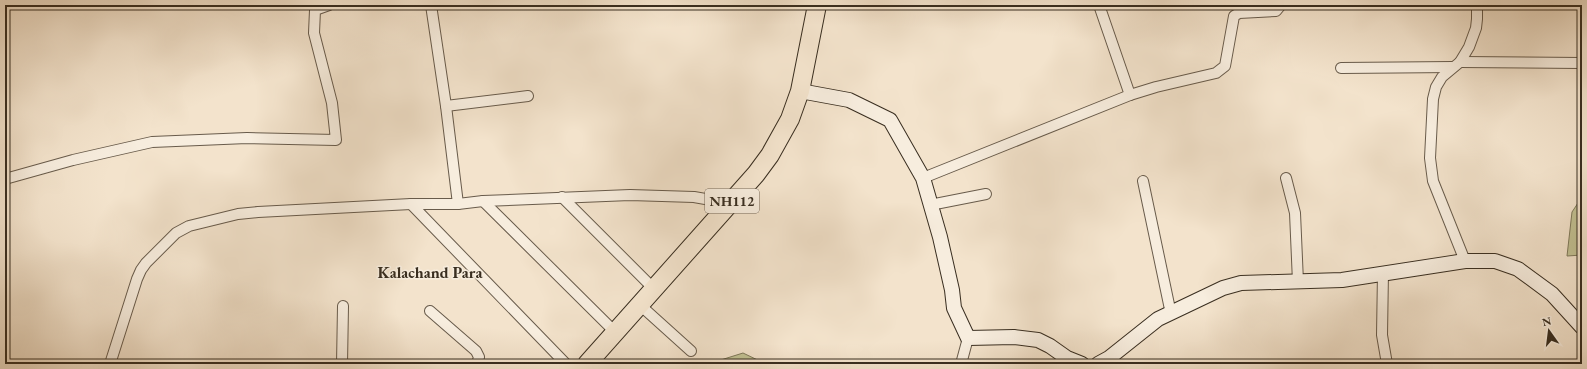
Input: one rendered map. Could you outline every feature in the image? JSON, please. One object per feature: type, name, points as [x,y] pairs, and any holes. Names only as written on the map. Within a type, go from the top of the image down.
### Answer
[{"type":"highway","name":"NH112","points":[[587,364],[756,174],[770,155],[790,119],[800,92],[817,5]]},
{"type":"street","points":[[5,178],[73,160],[152,142],[247,138],[336,140],[332,103],[314,33],[315,10],[329,5]]},
{"type":"street","points":[[431,5],[446,106],[458,204]]},
{"type":"street","points":[[1099,5],[1130,94]]},
{"type":"street","points":[[923,178],[1130,94],[1216,73],[1225,66],[1234,16],[1238,13],[1257,8],[1276,11],[1281,5]]},
{"type":"street","points":[[1465,260],[1433,181],[1430,158],[1433,99],[1436,87],[1442,77],[1456,64],[1469,47],[1478,19],[1477,5]]},
{"type":"street","points":[[1341,68],[1456,64],[1582,63]]},
{"type":"street","points":[[800,92],[849,100],[890,120],[923,178],[950,282],[954,308],[968,338],[961,364]]},
{"type":"street","points":[[446,106],[528,96]]},
{"type":"street","points":[[1286,178],[1295,214],[1298,282]]},
{"type":"street","points":[[1143,181],[1171,314]]},
{"type":"street","points":[[930,205],[986,194]]},
{"type":"street","points":[[110,364],[141,270],[146,263],[182,229],[189,226],[243,214],[411,204],[458,204],[483,201],[562,197],[658,195],[704,198],[727,206]]},
{"type":"street","points":[[562,197],[654,289]]},
{"type":"street","points":[[483,201],[615,332]]},
{"type":"street","points":[[411,204],[566,364]]},
{"type":"street","points":[[1098,364],[1109,358],[1158,319],[1223,288],[1241,283],[1342,280],[1383,272],[1465,260],[1495,261],[1518,269],[1552,294],[1582,327]]},
{"type":"street","points":[[1383,272],[1382,335],[1387,364]]},
{"type":"street","points":[[640,305],[691,351]]},
{"type":"street","points":[[342,364],[343,306]]},
{"type":"street","points":[[430,310],[476,352],[479,357],[477,364]]},
{"type":"street","points":[[968,338],[1014,337],[1038,340],[1050,346],[1067,361],[1082,364]]},
{"type":"shaded area","points":[[1582,197],[1582,255],[1567,256],[1572,212]]},
{"type":"shaded area","points":[[743,353],[766,364],[708,364]]},
{"type":"district","name":"Kalachand Para","points":[[430,272]]}]
